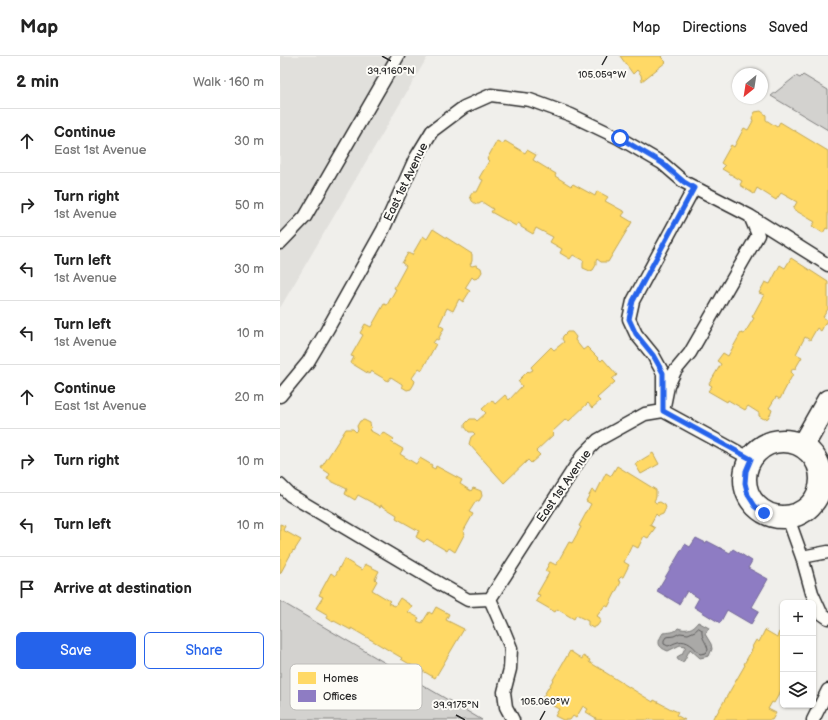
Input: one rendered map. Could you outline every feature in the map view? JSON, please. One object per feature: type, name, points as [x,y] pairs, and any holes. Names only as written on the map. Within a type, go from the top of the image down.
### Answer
[{"type":"street","points":[[803,445],[828,401]]},
{"type":"street","points":[[784,441],[803,445],[816,460],[821,471],[822,484],[818,496],[811,507],[801,514],[788,518],[776,517],[764,513],[755,506],[748,495],[745,483],[746,471],[751,459],[759,449],[771,443],[784,441]]},
{"type":"lane","points":[[280,243],[305,217],[398,56]]},
{"type":"lane","name":"East 1st Avenue","points":[[280,396],[308,362],[327,330],[383,230],[415,159],[432,131],[464,107],[490,95],[530,100],[571,114],[620,138],[662,163],[684,182],[750,216],[828,265]]},
{"type":"lane","points":[[663,411],[663,373],[653,355],[636,334],[629,319],[633,301],[694,188]]},
{"type":"lane","points":[[663,411],[668,386],[675,371],[690,353],[758,235],[750,216]]},
{"type":"lane","points":[[663,411],[751,459]]},
{"type":"lane","name":"East 1st Avenue","points":[[490,599],[582,456],[598,440],[645,414],[663,411]]},
{"type":"lane","points":[[280,485],[290,495],[468,600],[490,599],[511,648],[510,669],[504,692],[506,707],[513,720]]},
{"type":"lane","points":[[788,518],[802,557],[812,593],[821,612],[828,618]]},
{"type":"lane","points":[[802,557],[828,552]]},
{"type":"lane","points":[[813,720],[828,690]]},
{"type":"shaded area","points":[[280,56],[428,56],[280,308]]},
{"type":"shaded area","points":[[803,75],[828,90],[828,130],[771,96],[796,76],[800,78]]},
{"type":"shaded area","points":[[280,601],[387,664],[290,664],[290,710],[422,710],[422,685],[482,720],[280,720]]},
{"type":"water","points":[[698,622],[709,628],[705,634],[711,644],[712,649],[709,656],[700,658],[690,649],[682,662],[677,659],[677,657],[682,654],[686,646],[680,645],[668,651],[660,646],[659,642],[663,633],[674,632],[678,628],[689,629]]},
{"type":"building: Homes","points":[[620,56],[662,56],[661,57],[666,62],[642,81],[641,75],[637,70],[633,74]]},
{"type":"building: Homes","points":[[761,111],[766,115],[766,120],[777,127],[780,122],[828,151],[828,229],[826,228],[823,233],[812,226],[815,222],[793,209],[797,202],[781,193],[776,200],[757,188],[754,194],[740,185],[742,181],[722,169],[725,166],[721,163],[731,145],[734,147],[744,128],[748,130],[753,121],[752,118],[755,112]]},
{"type":"building: Homes","points":[[497,141],[503,144],[505,141],[525,153],[527,150],[536,155],[533,160],[556,174],[555,176],[571,186],[573,184],[595,196],[597,191],[608,197],[605,201],[625,212],[622,216],[632,222],[608,262],[601,262],[597,259],[593,270],[590,271],[583,268],[584,261],[573,255],[570,259],[560,253],[562,249],[550,242],[553,237],[536,228],[533,234],[521,227],[518,223],[516,226],[491,212],[493,209],[482,202],[476,204],[472,201],[470,196],[473,192],[477,192],[483,180],[479,178],[489,161],[487,159]]},
{"type":"building: Homes","points":[[433,229],[472,254],[472,261],[470,265],[476,265],[481,268],[482,272],[478,278],[474,279],[472,277],[465,288],[470,291],[463,302],[459,299],[453,311],[447,308],[439,325],[444,328],[438,340],[436,339],[433,343],[436,344],[422,370],[419,368],[412,378],[415,381],[414,384],[411,389],[407,390],[402,387],[402,384],[391,377],[388,381],[371,371],[369,374],[351,363],[354,357],[351,356],[363,335],[360,333],[365,324],[371,327],[384,304],[387,305],[396,289],[394,288],[406,266],[402,263],[408,253],[412,255],[423,236],[427,239]]},
{"type":"building: Homes","points":[[791,258],[828,282],[828,309],[823,317],[827,320],[821,331],[817,328],[810,340],[805,337],[796,354],[802,357],[795,369],[793,368],[791,372],[793,374],[780,399],[776,397],[769,408],[772,410],[771,413],[768,418],[764,419],[759,416],[759,413],[748,406],[745,410],[708,391],[712,386],[709,384],[721,364],[717,361],[723,353],[728,356],[741,333],[744,334],[754,318],[752,317],[764,295],[759,293],[765,282],[770,284],[780,265],[785,268]]},
{"type":"building: Homes","points":[[567,332],[572,332],[576,337],[575,340],[583,350],[587,347],[601,361],[603,359],[617,375],[612,379],[615,382],[597,398],[600,401],[592,408],[588,403],[569,421],[566,419],[552,432],[554,434],[536,451],[540,455],[531,463],[528,460],[504,483],[469,444],[471,437],[475,434],[473,432],[469,432],[465,427],[465,424],[470,419],[475,419],[477,421],[486,413],[482,409],[492,400],[495,404],[505,395],[509,400],[522,386],[518,381],[528,371],[533,370],[531,367],[551,347],[554,350],[564,342],[562,339]]},
{"type":"building: Homes","points":[[364,420],[370,423],[371,428],[369,430],[380,436],[383,432],[394,439],[391,442],[403,449],[400,454],[416,464],[420,458],[432,465],[431,467],[435,469],[436,466],[462,480],[460,484],[471,491],[473,488],[481,491],[482,496],[479,501],[476,501],[469,512],[473,514],[463,532],[465,533],[455,552],[449,548],[447,551],[427,539],[424,542],[416,537],[419,531],[396,518],[397,515],[381,505],[380,507],[358,495],[355,500],[345,494],[347,489],[327,479],[330,474],[321,468],[346,429],[353,429],[356,432],[360,421]]},
{"type":"building: Homes","points":[[653,453],[659,464],[641,474],[635,464]]},
{"type":"building: Homes","points":[[617,466],[656,490],[656,497],[654,501],[656,503],[660,502],[665,505],[666,508],[663,514],[658,516],[656,514],[650,525],[655,528],[648,538],[644,536],[638,548],[632,545],[624,562],[629,565],[623,577],[618,580],[621,582],[608,607],[605,605],[597,616],[600,618],[600,622],[593,628],[588,625],[588,621],[576,615],[574,619],[557,609],[555,612],[536,601],[540,595],[537,594],[549,573],[545,571],[550,562],[556,565],[569,542],[572,543],[581,527],[579,526],[591,504],[586,501],[592,490],[596,493],[606,473],[611,476]]},
{"type":"building: Homes","points":[[280,524],[285,526],[283,530],[301,540],[294,551],[293,550],[280,574]]},
{"type":"building: Homes","points":[[344,559],[362,570],[365,564],[379,571],[375,579],[377,581],[372,590],[390,601],[388,603],[395,606],[400,598],[412,606],[408,612],[419,618],[417,621],[422,623],[429,612],[432,614],[436,607],[449,614],[446,620],[464,629],[435,678],[423,671],[422,674],[422,664],[409,664],[401,659],[402,658],[351,628],[351,630],[334,621],[333,622],[327,618],[328,615],[316,608],[323,597],[319,595],[331,573],[335,576]]},
{"type":"building: Homes","points":[[765,630],[777,637],[780,632],[780,692],[774,703],[772,702],[768,709],[776,713],[772,720],[712,720],[745,665],[744,664],[756,640],[759,642]]},
{"type":"building: Homes","points":[[570,651],[582,659],[583,656],[590,660],[589,662],[653,702],[654,700],[678,712],[676,715],[685,720],[595,720],[596,718],[586,712],[588,709],[583,706],[576,718],[573,716],[570,720],[563,720],[555,716],[559,709],[541,700]]},
{"type":"building: Offices","points":[[696,538],[706,543],[707,541],[730,553],[733,549],[752,561],[748,568],[768,579],[752,607],[759,611],[751,624],[727,610],[720,623],[694,607],[699,598],[687,591],[679,604],[657,591],[685,544],[690,547]]},
{"type":"route","points":[[620,138],[662,163],[684,182],[694,188],[633,301],[629,319],[636,334],[653,355],[663,373],[663,411],[751,459],[746,471],[745,483],[748,495],[755,506],[764,513]]}]
